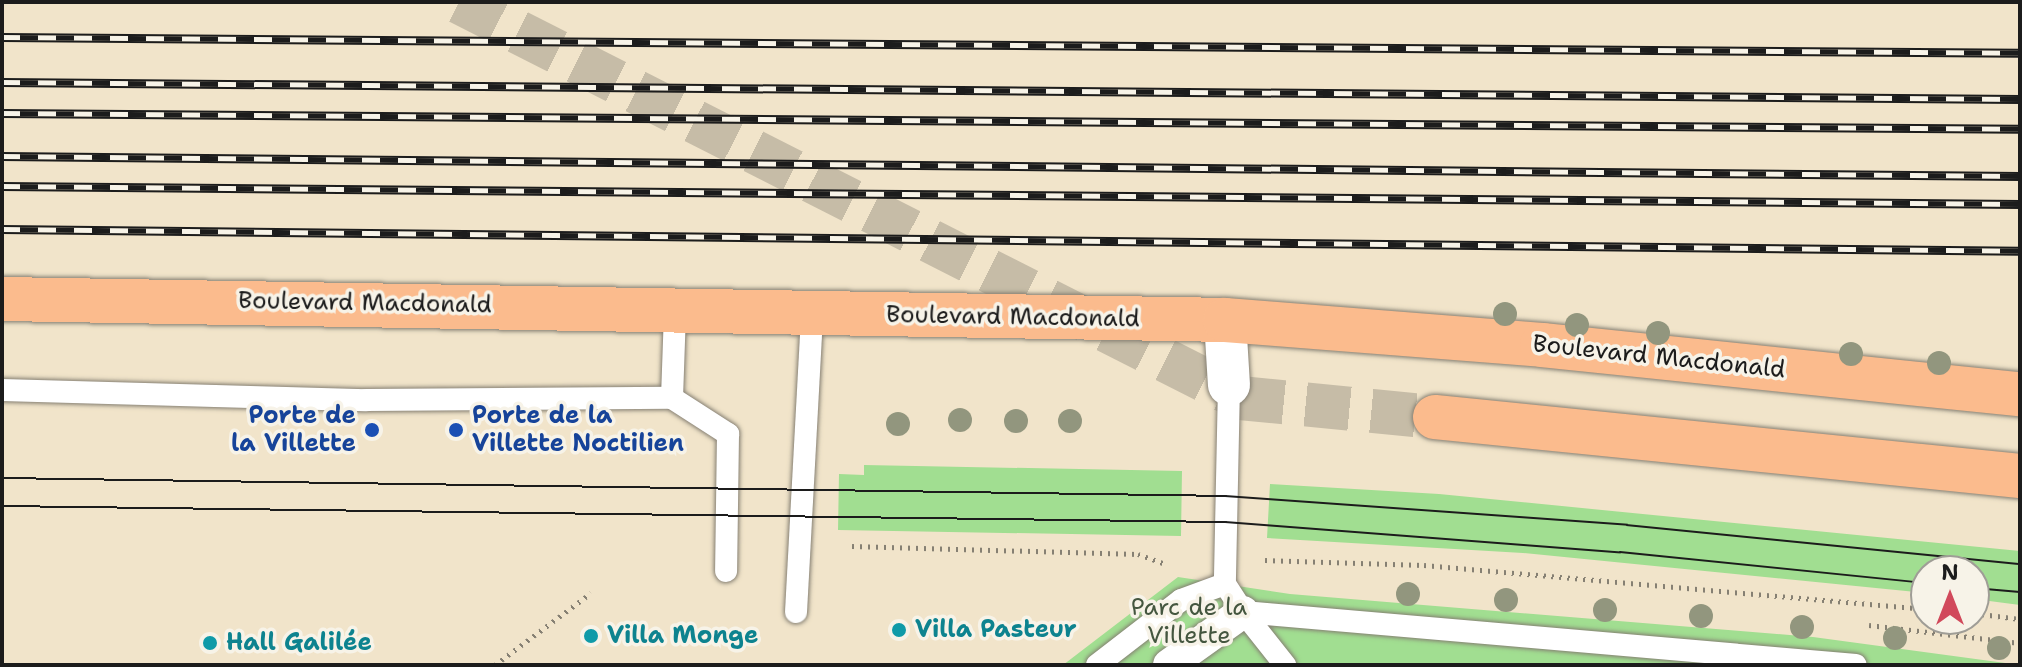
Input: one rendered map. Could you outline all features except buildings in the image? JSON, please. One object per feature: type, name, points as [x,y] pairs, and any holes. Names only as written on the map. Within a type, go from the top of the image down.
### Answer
[{"type":"main road","name":"Boulevard Macdonald","points":[[2,299],[498,304],[675,312],[1225,320],[1542,345],[2020,394]]},
{"type":"main road","points":[[1435,417],[2020,476]]},
{"type":"street","points":[[1225,320],[1229,385]]},
{"type":"street","points":[[1169,665],[1243,612]]},
{"type":"lane","points":[[672,398],[675,312]]},
{"type":"lane","points":[[796,612],[812,313]]},
{"type":"lane","points":[[1229,385],[1225,584],[1285,665]]},
{"type":"lane","points":[[2,390],[366,400],[672,398],[728,434],[726,571]]},
{"type":"lane","points":[[1097,665],[1181,600],[1225,584]]},
{"type":"lane","points":[[1243,612],[1856,665]]},
{"type":"path","points":[[852,546],[1138,554],[1177,568]]},
{"type":"path","points":[[1225,559],[1424,565],[1910,608]]},
{"type":"path","points":[[495,665],[591,593]]},
{"type":"path","points":[[1990,615],[2020,619]]},
{"type":"green space","points":[[864,465],[1182,471],[1181,536],[838,530],[839,474],[864,475]]},
{"type":"green space","points":[[1270,484],[1439,494],[2020,551],[2020,605],[1990,601],[1990,555],[1910,555],[1910,591],[1523,553],[1267,538]]},
{"type":"green space","name":"Parc de la Villette","points":[[1178,577],[1290,594],[1813,637],[2020,665],[1063,665]]},
{"type":"tunnel","points":[[459,2],[1240,398],[1435,417]]},
{"type":"tram line","points":[[2,478],[1226,496],[1627,525],[2020,564]]},
{"type":"tram line","points":[[2,506],[1226,522],[1620,552],[1910,581]]},
{"type":"tram line","points":[[1990,589],[2020,592]]},
{"type":"railway","points":[[2,37],[2020,53]]},
{"type":"railway","points":[[2,82],[2020,99]]},
{"type":"railway","points":[[2,113],[2020,129]]},
{"type":"railway","points":[[2,156],[2020,176]]},
{"type":"railway","points":[[2,186],[2020,204]]},
{"type":"railway","points":[[2,229],[2020,251]]},
{"type":"place","name":"Porte de la Villette","points":[[372,430]]},
{"type":"place","name":"Porte de la Villette Noctilien","points":[[456,430]]},
{"type":"place","name":"Villa Pasteur","points":[[899,630]]},
{"type":"place","name":"Villa Monge","points":[[591,636]]},
{"type":"place","name":"Hall Galilée","points":[[210,643]]}]
